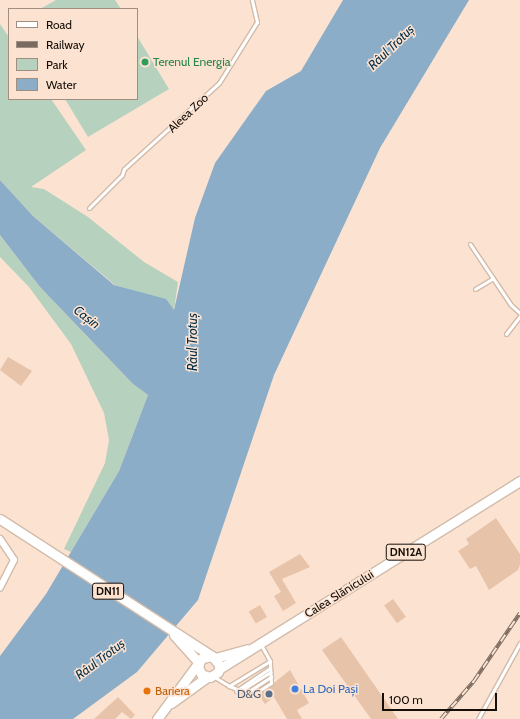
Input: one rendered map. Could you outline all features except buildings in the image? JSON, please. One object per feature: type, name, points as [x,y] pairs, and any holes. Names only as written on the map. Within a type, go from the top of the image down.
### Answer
[{"type":"main road","name":"Calea Slănicului","points":[[170,703],[213,674],[520,481]]},
{"type":"main road","name":"DN11","points":[[0,519],[172,633],[213,657]]},
{"type":"main road","name":"DN11","points":[[172,633],[198,665]]},
{"type":"main road","name":"Calea Slănicului","points":[[198,665],[205,656],[213,657],[260,645]]},
{"type":"main road","points":[[213,657],[213,674]]},
{"type":"main road","points":[[157,719],[198,665],[213,674]]},
{"type":"street","points":[[0,539],[14,560],[0,588]]},
{"type":"lane","name":"Aleea Zoo","points":[[89,208],[122,175],[124,169],[219,83],[257,22],[252,0]]},
{"type":"lane","points":[[470,244],[493,278],[520,312]]},
{"type":"lane","points":[[475,289],[493,278]]},
{"type":"lane","points":[[506,334],[520,316]]},
{"type":"lane","points":[[478,719],[520,643]]},
{"type":"lane","points":[[213,674],[238,691],[246,693],[259,691],[271,683],[270,661],[260,645]]},
{"type":"lane","points":[[229,686],[270,661]]},
{"type":"lane","points":[[238,691],[270,670]]},
{"type":"green space","points":[[56,0],[115,0],[120,8],[42,8]]},
{"type":"green space","points":[[0,24],[8,36],[8,100],[52,100],[86,150],[31,187],[44,189],[88,217],[144,262],[178,282],[174,310],[147,295],[115,285],[33,216],[0,180]]},
{"type":"green space","name":"Terenul Energia","points":[[138,38],[169,89],[88,137],[66,100],[138,100]]},
{"type":"green space","points":[[0,235],[40,287],[133,384],[148,395],[119,471],[71,552],[64,549],[105,463],[109,440],[104,413],[71,344],[29,287],[0,257]]},
{"type":"water","points":[[343,0],[469,0],[380,148],[274,375],[198,600],[137,672],[73,719],[0,719],[0,656],[46,594],[119,471],[148,395],[133,384],[40,287],[0,235],[0,180],[33,216],[114,285],[166,299],[174,310],[195,218],[215,163],[266,91],[301,71]]},
{"type":"railway","points":[[441,719],[474,681],[520,613]]},
{"type":"place","name":"Terenul Energia","points":[[145,62]]},
{"type":"place","name":"La Doi Pași","points":[[295,689]]},
{"type":"place","name":"Bariera","points":[[147,691]]},
{"type":"place","name":"D&G","points":[[269,694]]},
{"type":"water label","name":"Râul Trotuș","points":[[391,47]]},
{"type":"water label","name":"Cașin","points":[[87,317]]},
{"type":"water label","name":"Râul Trotuș","points":[[192,342]]},
{"type":"water label","name":"Râul Trotuș","points":[[100,659]]}]
